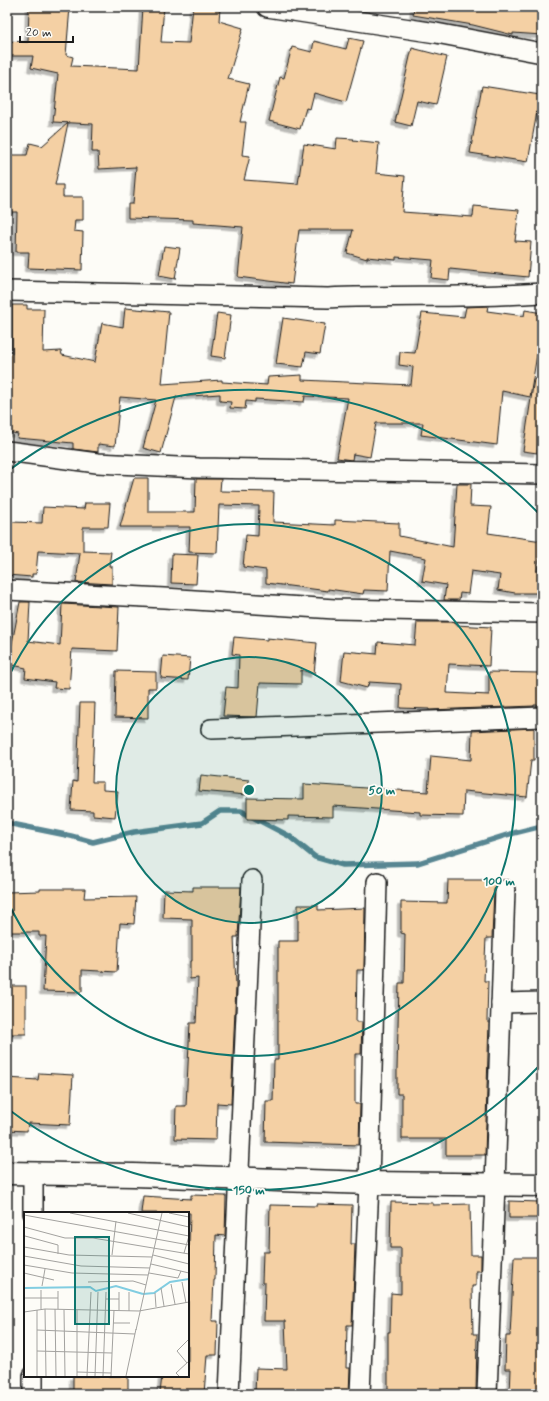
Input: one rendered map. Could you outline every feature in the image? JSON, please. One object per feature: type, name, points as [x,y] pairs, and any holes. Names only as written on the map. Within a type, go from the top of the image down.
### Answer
[{"type":"street","points":[[266,7],[436,33],[542,53]]},
{"type":"street","points":[[7,291],[328,298],[472,296],[542,293]]},
{"type":"street","points":[[7,450],[97,463],[207,468],[542,474]]},
{"type":"street","points":[[7,590],[335,609],[542,613]]},
{"type":"street","points":[[211,729],[330,726],[542,717]]},
{"type":"street","points":[[229,1394],[252,880]]},
{"type":"street","points":[[360,1394],[369,1183],[377,882]]},
{"type":"street","points":[[487,1394],[505,890]]},
{"type":"street","points":[[501,1003],[542,1002]]},
{"type":"street","points":[[7,1173],[142,1175],[369,1183],[542,1184]]},
{"type":"street","points":[[33,1173],[33,1212]]},
{"type":"street","points":[[32,1394],[33,1377]]},
{"type":"building","points":[[29,7],[70,7],[66,55],[73,57],[71,66],[139,69],[143,7],[164,7],[161,42],[189,43],[193,7],[220,8],[219,21],[243,28],[228,79],[249,84],[240,122],[246,122],[242,155],[250,156],[244,180],[298,184],[304,144],[336,149],[337,138],[379,143],[376,173],[405,176],[402,212],[473,217],[474,206],[519,210],[515,241],[531,242],[528,277],[450,269],[449,280],[431,278],[433,260],[396,257],[396,260],[367,257],[367,259],[347,253],[353,230],[299,230],[292,284],[238,277],[243,227],[193,223],[193,220],[128,218],[128,204],[133,204],[136,167],[99,169],[98,152],[92,152],[93,124],[53,122],[58,74],[31,68],[33,56],[7,56],[7,41],[28,42]]},
{"type":"building","points":[[414,7],[520,7],[519,9],[542,11],[542,35],[513,33],[513,35],[473,25],[413,15]]},
{"type":"building","points":[[349,38],[363,41],[346,102],[314,93],[310,109],[306,108],[300,129],[269,121],[280,77],[284,78],[292,47],[312,52],[314,41],[346,49]]},
{"type":"building","points":[[412,48],[447,57],[436,105],[417,101],[411,126],[395,122]]},
{"type":"building","points":[[482,86],[540,95],[528,162],[470,153]]},
{"type":"building","points":[[68,123],[55,185],[63,185],[63,197],[83,197],[83,220],[75,220],[74,231],[83,232],[82,270],[28,268],[29,252],[16,252],[17,212],[7,212],[7,155],[27,155],[30,143],[42,146]]},
{"type":"building","points":[[164,246],[180,248],[175,279],[159,276]]},
{"type":"building","points":[[12,305],[27,305],[27,309],[44,309],[43,352],[61,351],[62,355],[95,362],[102,323],[123,327],[125,308],[169,312],[162,384],[222,380],[222,382],[267,385],[268,377],[302,375],[302,380],[411,385],[413,367],[399,365],[400,352],[415,353],[422,313],[464,317],[466,307],[488,306],[487,311],[524,316],[525,310],[542,313],[542,324],[530,397],[502,391],[497,445],[421,435],[423,423],[376,423],[370,457],[353,454],[352,460],[337,458],[348,398],[305,396],[304,402],[255,399],[255,402],[246,401],[245,409],[230,408],[231,402],[220,401],[220,394],[176,397],[161,453],[143,448],[156,400],[120,397],[115,446],[98,444],[98,452],[73,449],[73,443],[17,438],[18,434],[7,432],[7,354],[12,354]]},
{"type":"building","points":[[217,313],[231,315],[225,358],[211,356]]},
{"type":"building","points":[[283,318],[325,324],[320,354],[306,352],[303,367],[276,364]]},
{"type":"building","points":[[534,379],[542,379],[542,420],[537,453],[523,451]]},
{"type":"building","points":[[134,478],[148,478],[148,512],[195,512],[196,479],[221,479],[220,491],[274,492],[273,522],[335,525],[335,520],[399,523],[399,536],[453,547],[457,484],[471,484],[470,506],[491,507],[488,533],[542,541],[537,571],[542,571],[542,593],[515,593],[498,590],[500,575],[471,571],[468,594],[460,593],[459,600],[444,600],[446,585],[422,581],[426,558],[390,551],[388,591],[364,590],[363,594],[266,583],[266,570],[243,567],[246,535],[258,536],[259,506],[219,505],[217,553],[189,552],[190,527],[120,527]]},
{"type":"building","points":[[85,503],[110,503],[108,527],[83,527],[83,551],[111,552],[109,566],[112,566],[112,584],[76,582],[80,553],[38,551],[36,574],[32,574],[32,577],[7,575],[11,522],[42,523],[43,507],[84,509]]},
{"type":"building","points":[[172,554],[198,555],[196,584],[171,583]]},
{"type":"building","points":[[20,602],[30,602],[28,641],[60,645],[62,604],[119,607],[117,651],[72,649],[69,689],[54,688],[55,682],[25,678],[26,668],[8,664]]},
{"type":"building","points":[[417,622],[457,622],[456,625],[491,627],[489,666],[449,664],[447,693],[489,695],[489,672],[540,673],[540,705],[429,710],[400,708],[401,684],[369,682],[367,688],[341,681],[344,651],[377,654],[378,642],[415,645]]},
{"type":"building","points":[[234,637],[267,640],[267,638],[317,643],[314,674],[301,670],[301,684],[260,683],[257,717],[223,716],[226,687],[238,688],[239,655],[232,654]]},
{"type":"building","points":[[163,656],[190,658],[188,680],[161,678]]},
{"type":"building","points":[[116,671],[156,672],[156,688],[148,688],[148,718],[115,717]]},
{"type":"building","points":[[80,703],[95,703],[92,782],[103,782],[103,790],[118,791],[115,817],[93,815],[93,811],[71,810],[73,781],[77,782]]},
{"type":"building","points":[[534,728],[534,760],[531,760],[527,797],[464,791],[463,816],[420,815],[420,812],[333,806],[333,817],[288,816],[288,820],[247,819],[247,798],[304,799],[304,784],[428,792],[431,756],[471,760],[472,731]]},
{"type":"building","points":[[201,775],[249,780],[247,795],[199,791]]},
{"type":"building","points":[[448,880],[497,880],[494,890],[492,938],[486,938],[484,981],[488,981],[487,1021],[489,1021],[485,1155],[446,1155],[446,1139],[402,1139],[402,1094],[397,1094],[399,983],[404,983],[405,934],[401,933],[401,902],[447,903]]},
{"type":"building","points":[[193,887],[241,887],[238,937],[234,937],[236,986],[231,1104],[217,1103],[216,1140],[175,1139],[176,1106],[186,1106],[190,1023],[196,1023],[198,978],[190,979],[190,961],[192,961],[192,919],[163,918],[164,890],[193,891]]},
{"type":"building","points":[[40,889],[85,889],[84,898],[136,897],[134,924],[120,923],[117,972],[82,970],[82,991],[43,991],[46,936],[39,936],[39,932],[7,932],[7,892],[40,891]]},
{"type":"building","points":[[298,905],[318,905],[318,910],[365,908],[364,970],[357,970],[356,1022],[362,1022],[361,1054],[355,1054],[355,1104],[360,1104],[359,1145],[265,1142],[266,1101],[273,1101],[274,1060],[278,1060],[278,941],[298,941]]},
{"type":"building","points":[[7,986],[26,986],[26,1034],[7,1034]]},
{"type":"building","points":[[39,1073],[73,1075],[70,1125],[28,1123],[27,1131],[7,1130],[7,1078],[38,1080]]},
{"type":"building","points":[[191,1195],[226,1196],[225,1236],[216,1235],[212,1321],[218,1321],[217,1355],[207,1355],[204,1394],[160,1393],[162,1377],[189,1377],[190,1213],[141,1212],[143,1196],[191,1199]]},
{"type":"building","points":[[509,1201],[539,1202],[539,1218],[509,1218]]},
{"type":"building","points":[[391,1202],[433,1203],[433,1205],[470,1204],[471,1255],[481,1255],[481,1271],[476,1271],[476,1286],[472,1286],[473,1334],[477,1334],[476,1394],[388,1394],[388,1332],[390,1332],[391,1293],[401,1294],[401,1248],[390,1248]]},
{"type":"building","points":[[317,1204],[352,1205],[351,1244],[355,1244],[352,1325],[347,1325],[346,1368],[350,1368],[349,1394],[255,1394],[256,1368],[287,1369],[285,1321],[264,1321],[265,1283],[262,1283],[263,1252],[269,1252],[270,1205],[317,1206]]},
{"type":"building","points":[[514,1257],[542,1257],[542,1394],[510,1394],[511,1369],[505,1369],[506,1336],[510,1336]]},
{"type":"building","points":[[73,1377],[128,1377],[128,1394],[73,1394]]},
{"type":"waterway","points":[[7,823],[93,842],[134,832],[202,823],[220,811],[241,811],[289,836],[315,857],[343,865],[418,863],[510,834],[542,826]]}]
